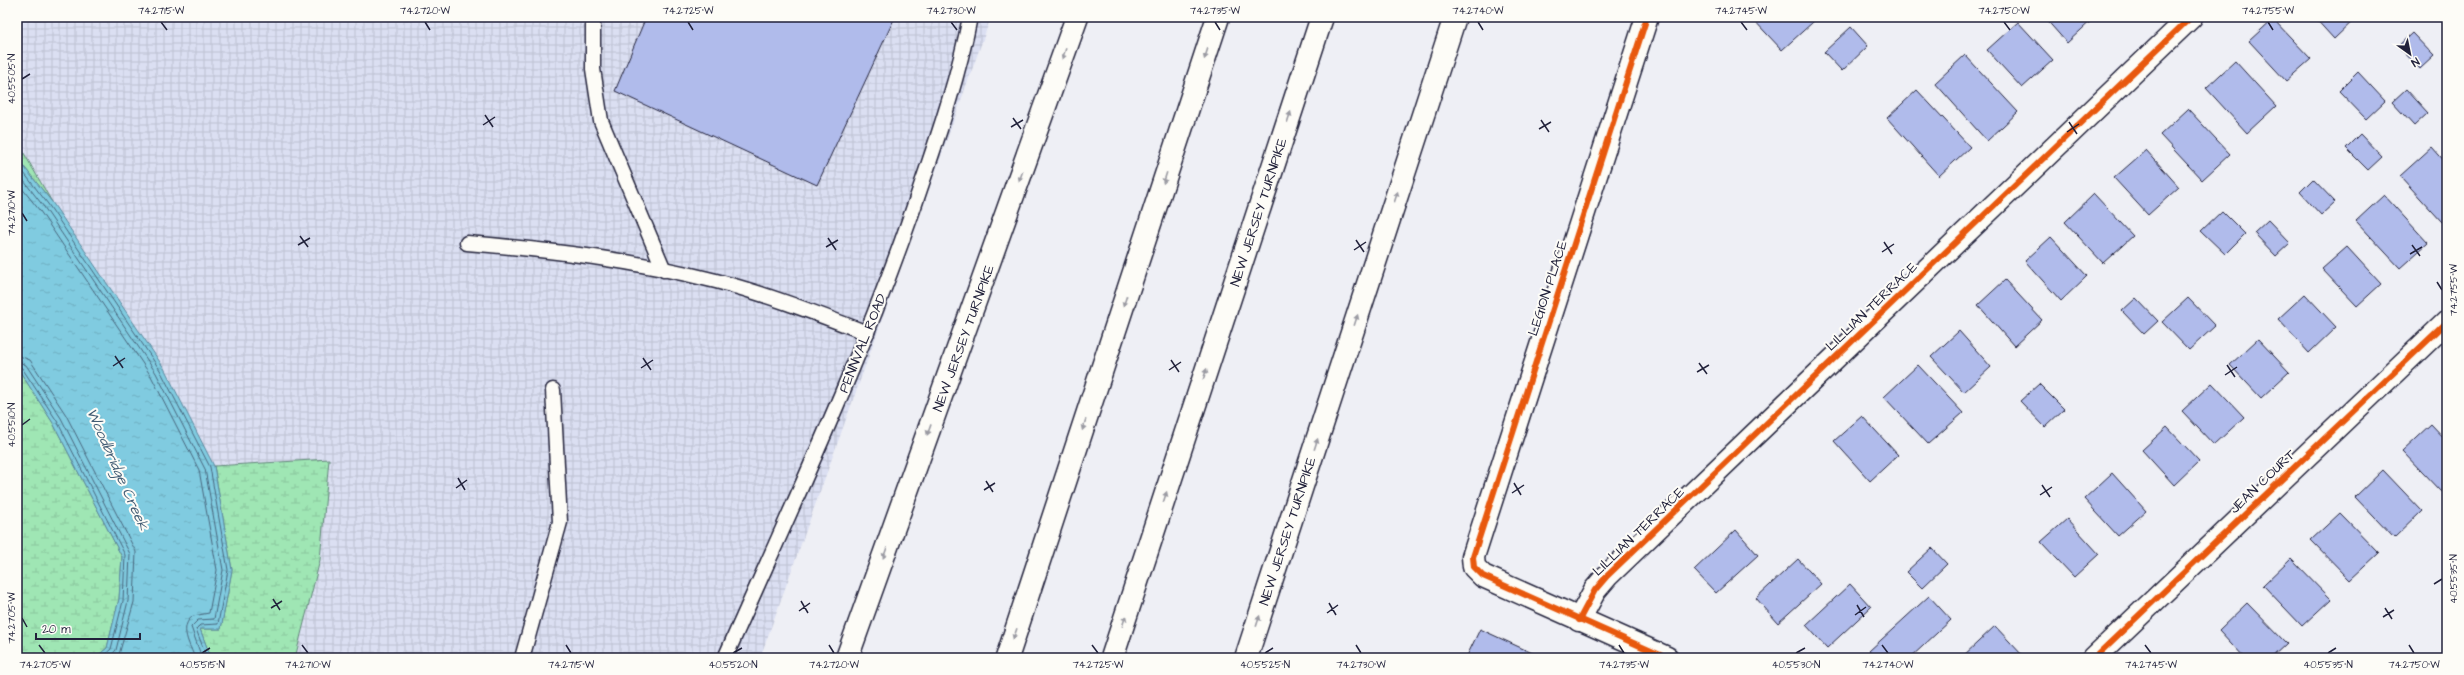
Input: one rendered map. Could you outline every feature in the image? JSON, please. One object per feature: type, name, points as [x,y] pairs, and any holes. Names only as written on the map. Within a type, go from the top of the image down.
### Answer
[{"type":"main road","name":"NEW JERSEY TURNPIKE","points":[[847,658],[1077,17]]},
{"type":"main road","points":[[1007,658],[1218,17]]},
{"type":"main road","name":"NEW JERSEY TURNPIKE","points":[[1112,658],[1322,17]]},
{"type":"main road","name":"NEW JERSEY TURNPIKE","points":[[1246,658],[1455,17]]},
{"type":"main road","name":"LEGION PLACE","points":[[1578,620],[1482,576],[1474,567],[1473,557],[1647,17]]},
{"type":"main road","name":"LILLIAN TERRACE","points":[[1578,620],[1595,590],[1607,576],[2191,17]]},
{"type":"main road","name":"JEAN COURT","points":[[2094,658],[2447,322]]},
{"type":"main road","points":[[1578,620],[1667,658]]},
{"type":"lane","points":[[593,17],[593,69],[601,121],[664,270]]},
{"type":"lane","name":"PENNVAL ROAD","points":[[725,658],[867,333],[907,230],[938,137],[970,17]]},
{"type":"lane","points":[[467,243],[561,251],[716,281],[803,308],[867,333]]},
{"type":"lane","points":[[522,658],[560,522],[553,390]]},
{"type":"shaded area","points":[[17,17],[991,17],[760,658],[295,658],[320,560],[329,459],[214,466],[164,368],[52,202],[17,141]]},
{"type":"green space","points":[[17,141],[52,202],[17,158]]},
{"type":"green space","points":[[17,367],[53,423],[122,557],[119,599],[107,648],[95,658],[17,658]]},
{"type":"green space","points":[[329,459],[320,560],[295,658],[211,658],[200,629],[221,629],[232,570],[214,466]]},
{"type":"water","name":"Woodbridge Creek","points":[[17,158],[52,202],[164,368],[214,466],[232,570],[221,629],[200,629],[211,658],[95,658],[107,648],[119,599],[122,557],[53,423],[17,367]]},
{"type":"building","points":[[646,17],[895,17],[817,185],[615,91]]},
{"type":"building","points":[[1751,17],[1808,17],[1813,22],[1782,50]]},
{"type":"building","points":[[2044,17],[2095,17],[2067,43]]},
{"type":"building","points":[[2314,17],[2357,17],[2334,39]]},
{"type":"building","points":[[2273,19],[2311,59],[2286,81],[2249,41]]},
{"type":"building","points":[[2018,22],[2053,60],[2022,88],[1987,50]]},
{"type":"building","points":[[1851,27],[1868,46],[1842,71],[1824,52]]},
{"type":"building","points":[[2412,33],[2434,56],[2420,69],[2398,46]]},
{"type":"building","points":[[1965,55],[2018,112],[1987,141],[1935,83]]},
{"type":"building","points":[[2235,61],[2276,106],[2247,133],[2206,88]]},
{"type":"building","points":[[2358,72],[2385,101],[2366,119],[2339,91]]},
{"type":"building","points":[[2406,89],[2428,113],[2414,126],[2392,102]]},
{"type":"building","points":[[1917,90],[1970,147],[1939,176],[1887,118]]},
{"type":"building","points":[[2188,109],[2230,154],[2202,180],[2160,135]]},
{"type":"building","points":[[2360,134],[2382,157],[2368,170],[2346,148]]},
{"type":"building","points":[[2432,147],[2447,164],[2447,217],[2442,222],[2400,176]]},
{"type":"building","points":[[2146,150],[2179,187],[2148,215],[2114,178]]},
{"type":"building","points":[[2313,179],[2335,202],[2321,215],[2300,192]]},
{"type":"building","points":[[2094,194],[2133,236],[2103,263],[2065,222]]},
{"type":"building","points":[[2384,195],[2428,243],[2400,268],[2356,221]]},
{"type":"building","points":[[2222,211],[2245,234],[2225,254],[2201,231]]},
{"type":"building","points":[[2268,220],[2290,243],[2276,256],[2254,233]]},
{"type":"building","points":[[2051,237],[2087,276],[2061,301],[2025,261]]},
{"type":"building","points":[[2347,247],[2381,284],[2357,306],[2322,269]]},
{"type":"building","points":[[2005,280],[2042,320],[2014,346],[1978,305]]},
{"type":"building","points":[[2305,294],[2336,327],[2309,353],[2278,319]]},
{"type":"building","points":[[2136,298],[2158,321],[2144,334],[2122,311]]},
{"type":"building","points":[[2188,298],[2215,326],[2189,350],[2162,322]]},
{"type":"building","points":[[1959,331],[1991,367],[1964,392],[1931,357]]},
{"type":"building","points":[[2258,339],[2289,372],[2261,398],[2230,365]]},
{"type":"building","points":[[1918,365],[1963,413],[1928,444],[1884,397]]},
{"type":"building","points":[[2212,383],[2244,417],[2214,445],[2182,411]]},
{"type":"building","points":[[2039,384],[2064,409],[2045,427],[2020,401]]},
{"type":"building","points":[[1862,416],[1898,455],[1870,481],[1834,441]]},
{"type":"building","points":[[2431,424],[2447,441],[2447,487],[2441,492],[2402,451]]},
{"type":"building","points":[[2167,427],[2199,461],[2174,485],[2142,450]]},
{"type":"building","points":[[2383,470],[2422,511],[2394,538],[2355,497]]},
{"type":"building","points":[[2112,473],[2146,511],[2118,536],[2084,499]]},
{"type":"building","points":[[2340,513],[2379,553],[2350,580],[2311,540]]},
{"type":"building","points":[[2067,519],[2099,554],[2074,577],[2041,542]]},
{"type":"building","points":[[1736,530],[1758,555],[1716,593],[1694,570]]},
{"type":"building","points":[[1932,548],[1947,564],[1922,588],[1906,572]]},
{"type":"building","points":[[2291,558],[2331,599],[2302,626],[2263,585]]},
{"type":"building","points":[[1798,559],[1821,584],[1778,623],[1756,598]]},
{"type":"building","points":[[1850,584],[1871,607],[1827,648],[1806,625]]},
{"type":"building","points":[[1929,596],[1951,620],[1910,658],[1875,658],[1869,651]]},
{"type":"building","points":[[2247,603],[2287,644],[2272,658],[2245,658],[2219,630]]},
{"type":"building","points":[[1995,626],[2023,656],[2021,658],[1961,658]]},
{"type":"building","points":[[1480,629],[1543,658],[1466,658]]},
{"type":"cycle path","points":[[1647,17],[1473,557],[1474,567],[1483,576],[1667,658]]},
{"type":"cycle path","points":[[1579,620],[1595,590],[1607,576],[2191,17]]},
{"type":"cycle path","points":[[2094,658],[2447,322]]}]
